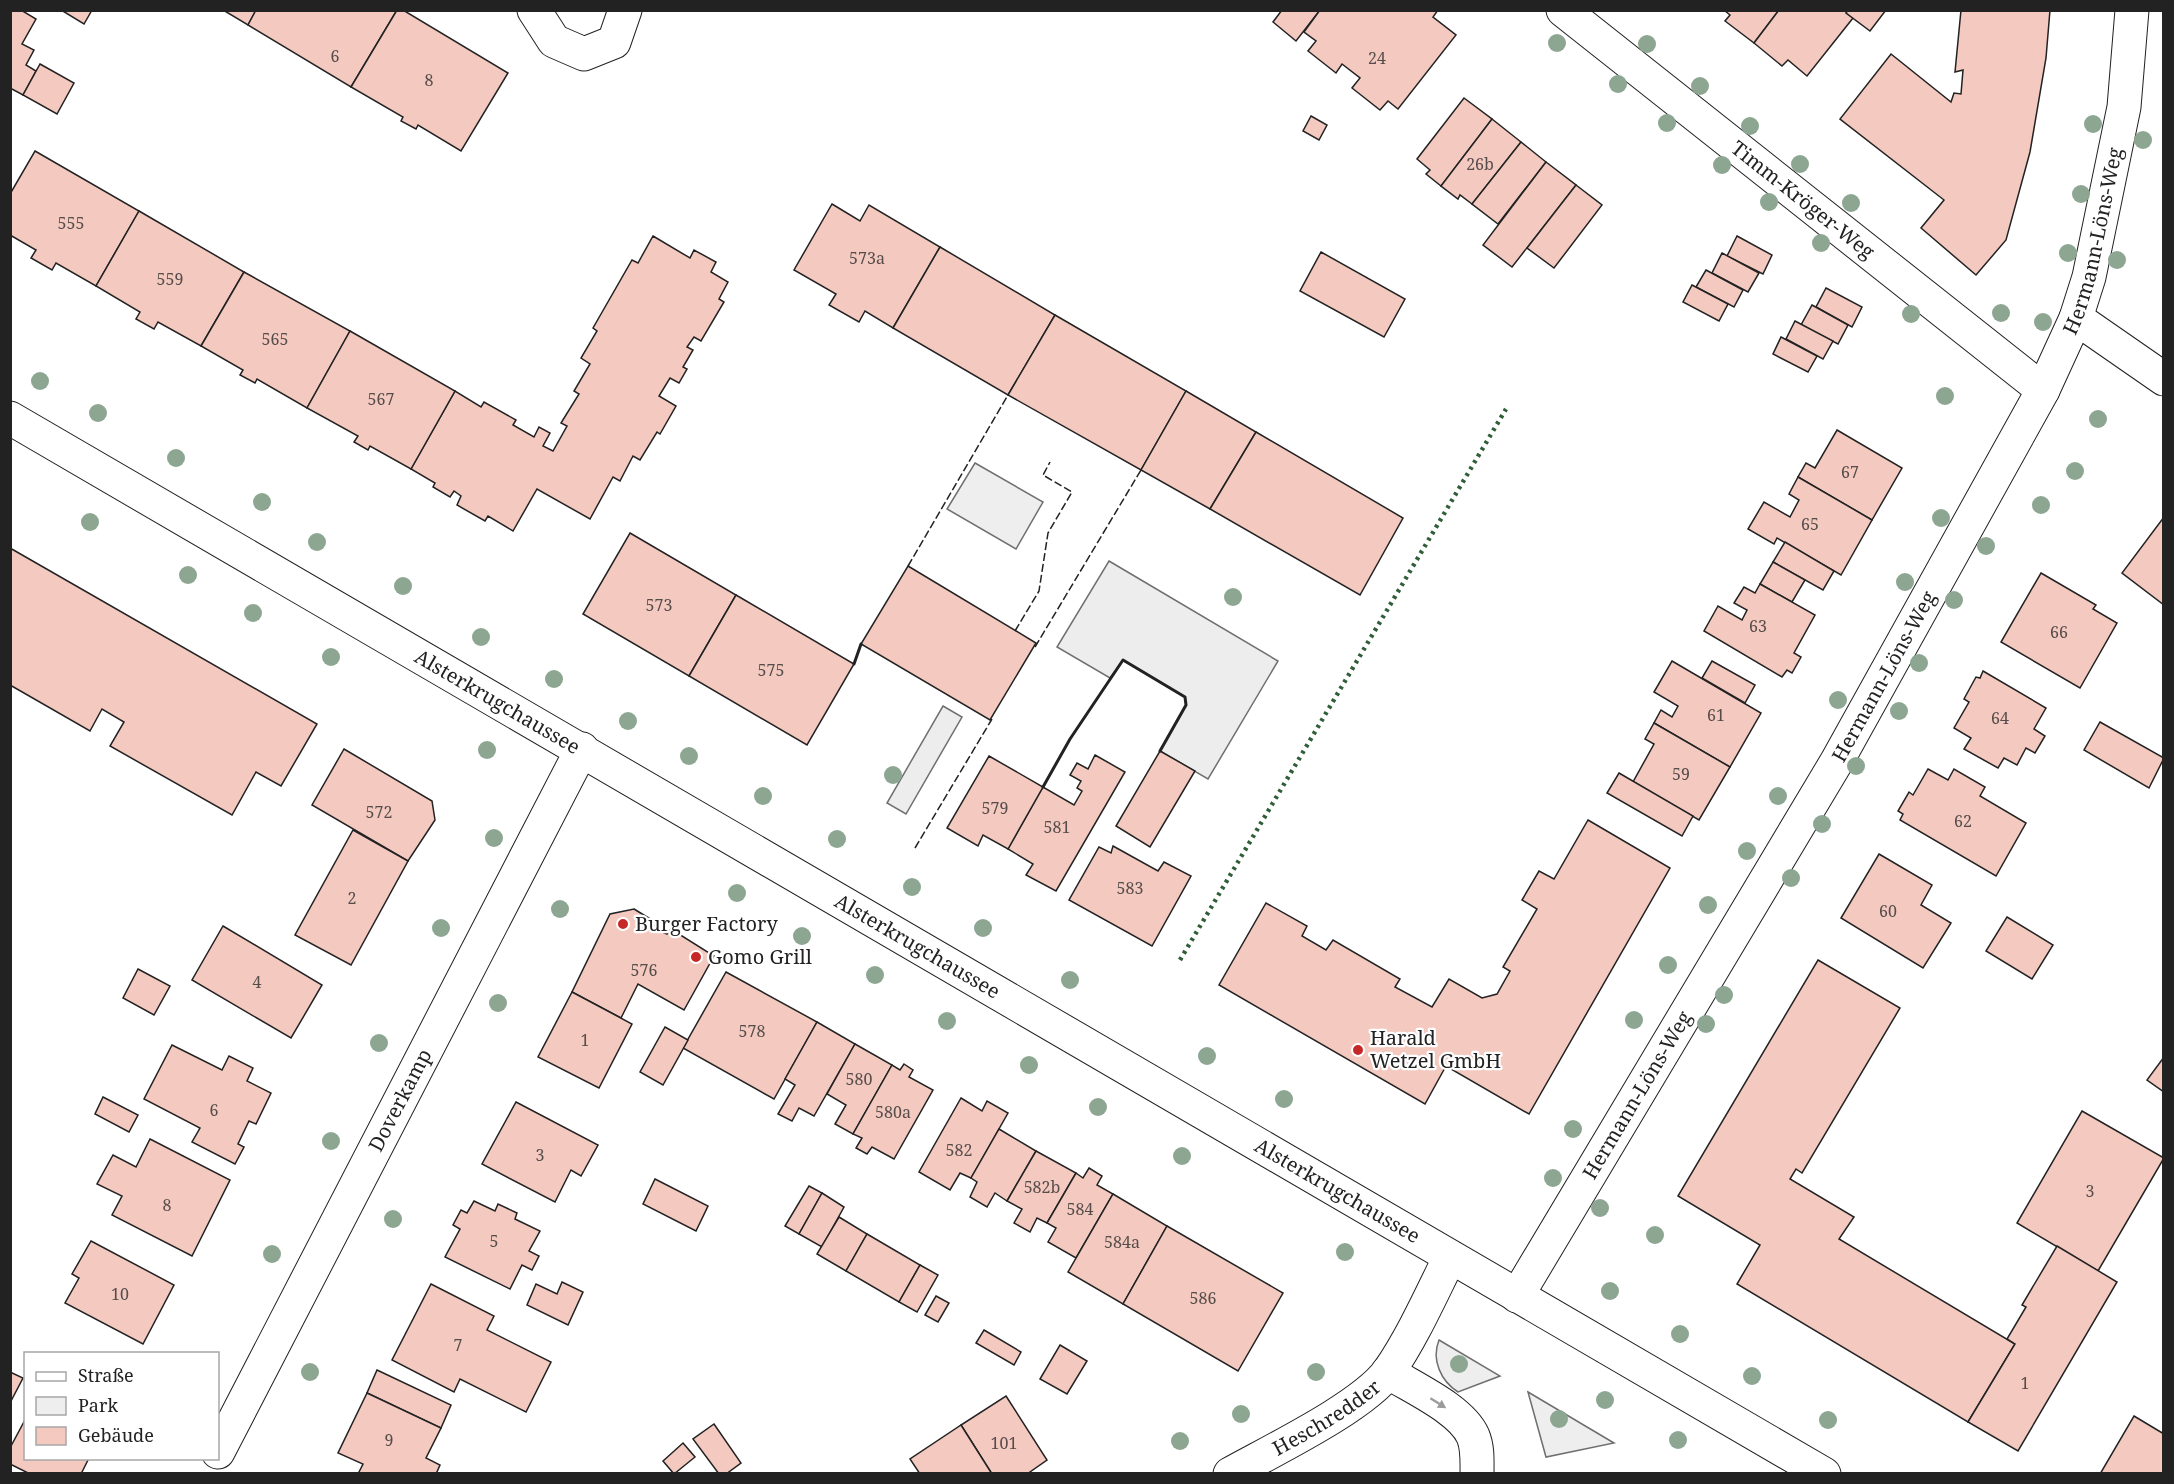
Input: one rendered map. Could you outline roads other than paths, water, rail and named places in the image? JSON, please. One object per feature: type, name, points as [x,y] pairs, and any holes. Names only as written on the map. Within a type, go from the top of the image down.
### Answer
[{"type":"street","points":[[534,10],[554,41],[584,54],[614,42],[625,10]]},
{"type":"street","name":"Timm-Kröger-Weg","points":[[1563,10],[2043,390]]},
{"type":"street","name":"Hermann-Löns-Weg","points":[[1517,1296],[1837,761],[2043,390],[2076,318],[2090,276],[2124,107],[2132,10]]},
{"type":"street","points":[[2076,318],[2163,379]]},
{"type":"street","name":"Alsterkrugchaussee","points":[[10,418],[1824,1473]]},
{"type":"street","name":"Doverkamp","points":[[219,1450],[582,749]]},
{"type":"street","points":[[1450,1257],[1388,1372],[1451,1411],[1464,1423],[1473,1436],[1477,1450],[1477,1473]]},
{"type":"street","name":"Heschredder","points":[[1230,1473],[1325,1421],[1374,1387],[1388,1372]]},
{"type":"place","name":"Burger Factory","points":[[623,924]]},
{"type":"place","name":"Gomo Grill","points":[[696,957]]},
{"type":"place","name":"Harald Wetzel GmbH","points":[[1358,1050]]}]
